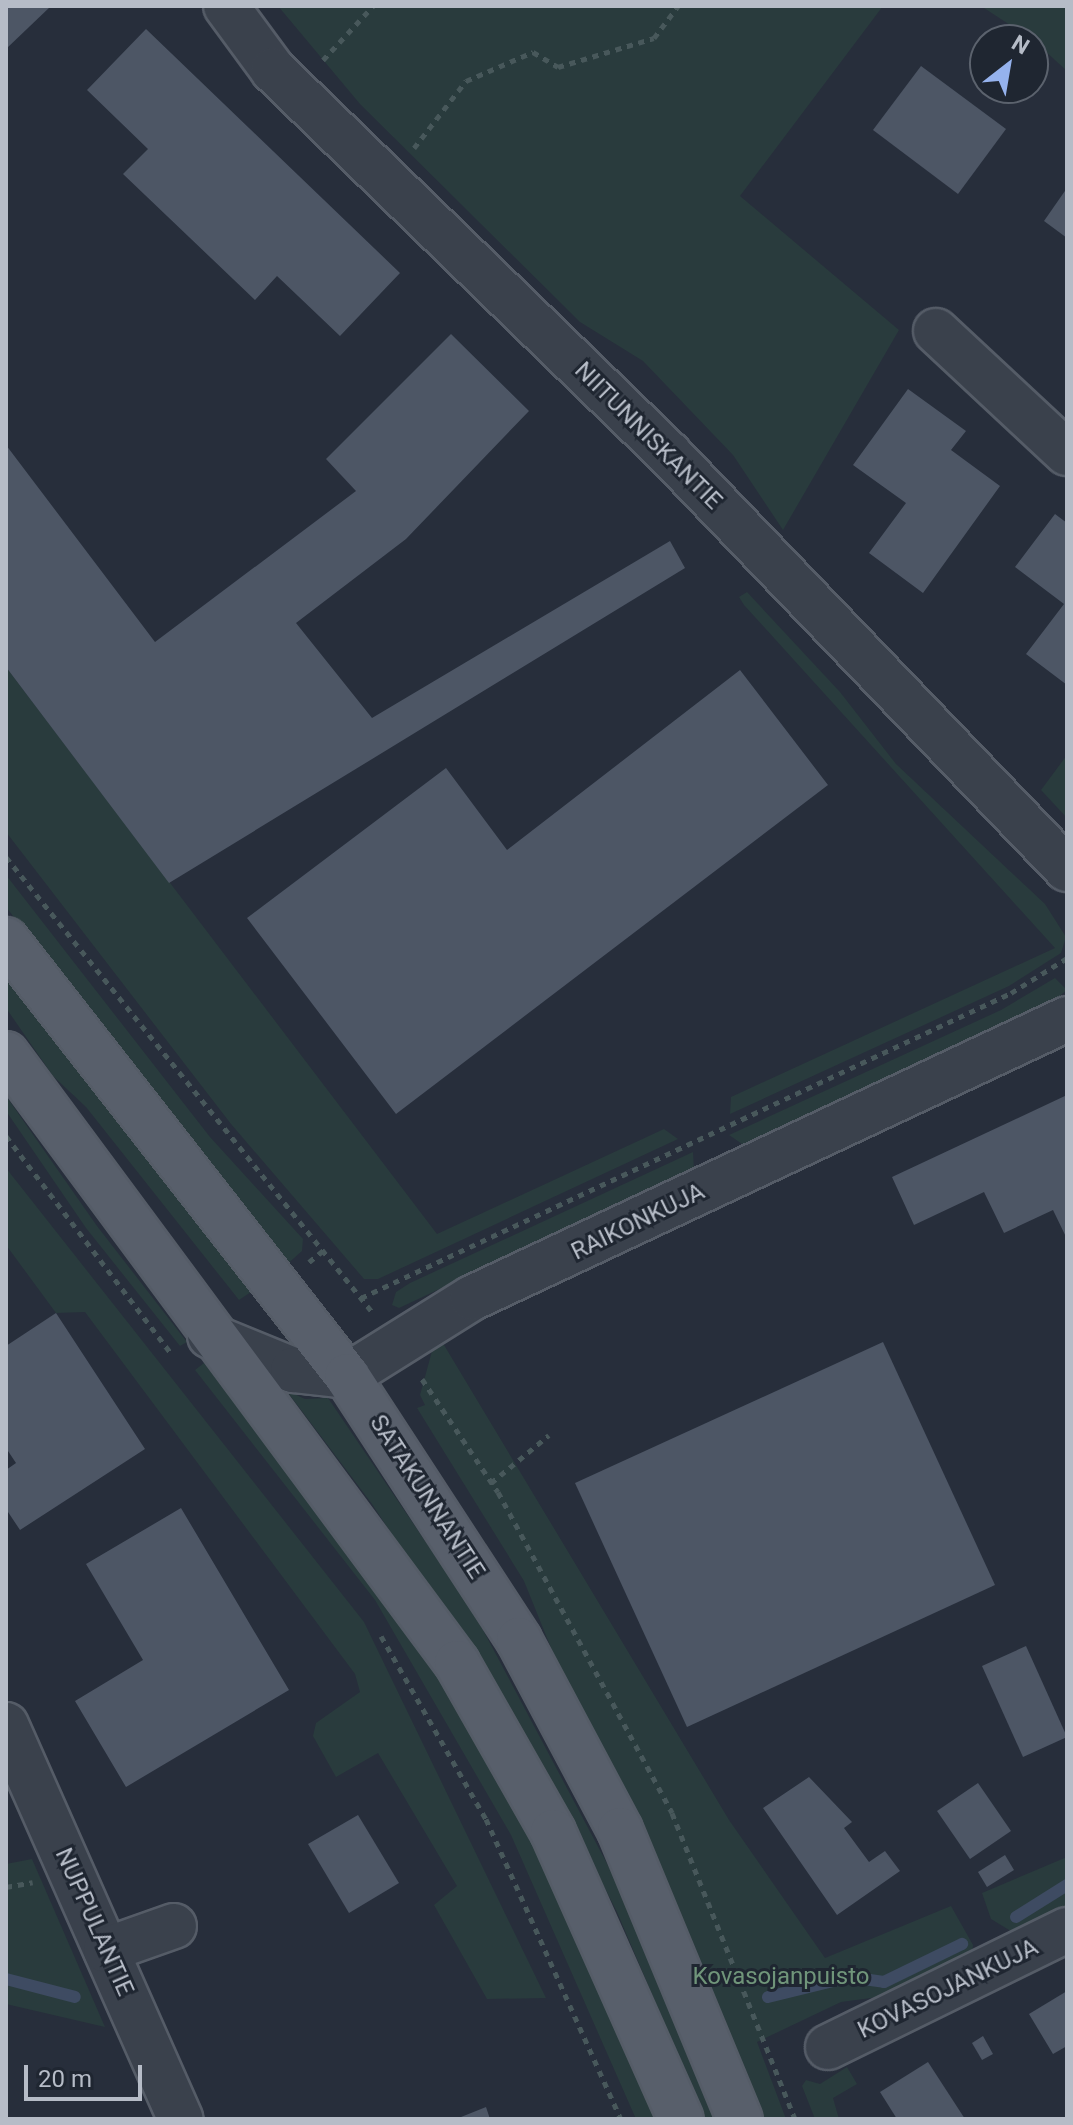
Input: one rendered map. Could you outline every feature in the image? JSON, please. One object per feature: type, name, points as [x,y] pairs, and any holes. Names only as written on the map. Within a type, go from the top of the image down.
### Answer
[{"type":"main road","name":"SATAKUNNANTIE","points":[[6,940],[347,1376],[519,1640],[620,1830],[740,2119]]},
{"type":"main road","points":[[6,1054],[193,1349],[410,1595],[471,1687],[553,1832],[681,2119]]},
{"type":"street","name":"NIITUNNISKANTIE","points":[[226,6],[273,70],[669,454],[1067,869]]},
{"type":"street","points":[[936,331],[1067,453]]},
{"type":"street","name":"RAIKONKUJA","points":[[347,1376],[472,1298],[1067,1019]]},
{"type":"street","points":[[193,1349],[293,1370],[347,1376]]},
{"type":"street","name":"NUPPULANTIE","points":[[6,1725],[181,2119]]},
{"type":"street","points":[[106,1950],[174,1926]]},
{"type":"street","name":"KOVASOJANKUJA","points":[[828,2047],[1067,1930]]},
{"type":"path","points":[[311,72],[373,6]]},
{"type":"path","points":[[404,162],[466,81],[533,52],[558,67],[654,38],[678,6]]},
{"type":"path","points":[[6,857],[373,1314]]},
{"type":"path","points":[[361,1298],[1011,993],[1067,958]]},
{"type":"path","points":[[6,1136],[193,1349]]},
{"type":"path","points":[[416,1371],[491,1483],[672,1813],[795,2119]]},
{"type":"path","points":[[491,1483],[549,1435]]},
{"type":"path","points":[[378,1633],[486,1819],[621,2119]]},
{"type":"green space","points":[[278,6],[883,6],[740,196],[899,330],[783,530],[733,455],[643,361],[580,322],[360,104]]},
{"type":"green space","points":[[981,6],[1067,6],[1067,71],[1049,55],[1049,24],[1009,24]]},
{"type":"green space","points":[[747,592],[840,692],[896,764],[1045,904],[1066,937],[1061,953],[1009,986],[730,1114],[731,1097],[1055,948],[744,605],[739,597]]},
{"type":"green space","points":[[6,667],[437,1234],[664,1129],[678,1139],[378,1279],[364,1279],[231,1124],[6,832]]},
{"type":"green space","points":[[1067,755],[1067,818],[1041,790]]},
{"type":"green space","points":[[6,875],[210,1137],[303,1239],[302,1251],[285,1266],[6,907]]},
{"type":"green space","points":[[6,975],[251,1292],[239,1300],[86,1107],[53,1076],[6,1008]]},
{"type":"green space","points":[[1055,978],[1067,990],[1047,1006],[745,1146],[729,1135],[1001,1010]]},
{"type":"green space","points":[[6,1096],[97,1226],[187,1342],[180,1346],[86,1228],[6,1111]]},
{"type":"green space","points":[[693,1152],[694,1170],[399,1308],[392,1305],[396,1292],[410,1283]]},
{"type":"green space","points":[[6,1168],[364,1622],[546,1998],[487,1999],[434,1905],[457,1886],[378,1753],[336,1777],[313,1736],[316,1723],[360,1692],[355,1674],[85,1312],[56,1313],[6,1245]]},
{"type":"green space","name":"Kovasojanpuisto","points":[[568,1276],[441,1340],[729,1820],[825,1958],[951,1906],[973,1945],[972,1955],[886,1996],[841,2002],[757,2042],[786,2119],[764,2119],[666,1887],[566,1685],[524,1581],[417,1408],[425,1405],[420,1395],[435,1340]]},
{"type":"green space","points":[[204,1363],[423,1650],[526,1830],[660,2119],[636,2119],[511,1835],[375,1600],[195,1370]]},
{"type":"green space","points":[[286,1390],[305,1399],[328,1398],[474,1613],[629,1905],[718,2119],[705,2119],[617,1912],[537,1756],[372,1504]]},
{"type":"green space","points":[[1067,1857],[1067,1914],[1014,1933],[991,1919],[982,1893]]},
{"type":"green space","points":[[32,1859],[105,2027],[6,2004],[6,1864]]},
{"type":"green space","points":[[847,2067],[857,2084],[833,2098],[839,2119],[815,2119],[802,2086],[806,2080],[820,2084]]},
{"type":"building","points":[[6,6],[51,6],[6,49]]},
{"type":"building","points":[[146,29],[400,273],[340,336],[277,276],[255,300],[123,174],[148,149],[87,90]]},
{"type":"building","points":[[921,66],[1006,129],[958,194],[873,130]]},
{"type":"building","points":[[1067,188],[1067,238],[1044,221]]},
{"type":"building","points":[[451,334],[529,411],[406,539],[296,623],[372,718],[670,541],[685,568],[169,883],[6,667],[6,445],[155,642],[356,491],[326,459]]},
{"type":"building","points":[[908,389],[966,431],[951,450],[1000,486],[923,593],[869,553],[906,503],[853,465]]},
{"type":"building","points":[[1055,514],[1067,523],[1067,685],[1026,654],[1064,604],[1015,567]]},
{"type":"building","points":[[740,670],[828,785],[396,1114],[247,918],[446,768],[507,850]]},
{"type":"building","points":[[1067,1095],[1067,1239],[1053,1210],[1004,1233],[984,1192],[914,1225],[892,1177]]},
{"type":"building","points":[[56,1313],[145,1449],[20,1530],[6,1509],[6,1470],[16,1463],[6,1448],[6,1346]]},
{"type":"building","points":[[883,1342],[995,1585],[687,1727],[575,1483]]},
{"type":"building","points":[[181,1508],[289,1690],[126,1787],[75,1701],[143,1660],[86,1564]]},
{"type":"building","points":[[1026,1646],[1067,1737],[1023,1757],[982,1666]]},
{"type":"building","points":[[809,1777],[852,1822],[844,1828],[869,1862],[885,1851],[900,1871],[837,1915],[763,1808]]},
{"type":"building","points":[[978,1783],[1011,1831],[970,1859],[937,1811]]},
{"type":"building","points":[[358,1815],[399,1883],[349,1913],[308,1844]]},
{"type":"building","points":[[1005,1855],[1014,1870],[987,1887],[978,1872]]},
{"type":"building","points":[[1067,1991],[1067,2046],[1053,2054],[1029,2014]]},
{"type":"building","points":[[983,2036],[993,2054],[982,2060],[972,2043]]},
{"type":"building","points":[[928,2062],[965,2119],[897,2119],[880,2092]]},
{"type":"building","points":[[486,2107],[490,2119],[456,2119]]},
{"type":"waterway","points":[[1016,1917],[1067,1885]]},
{"type":"waterway","points":[[768,1997],[849,1977],[884,1982],[962,1944]]},
{"type":"waterway","points":[[6,1979],[75,1997]]}]
